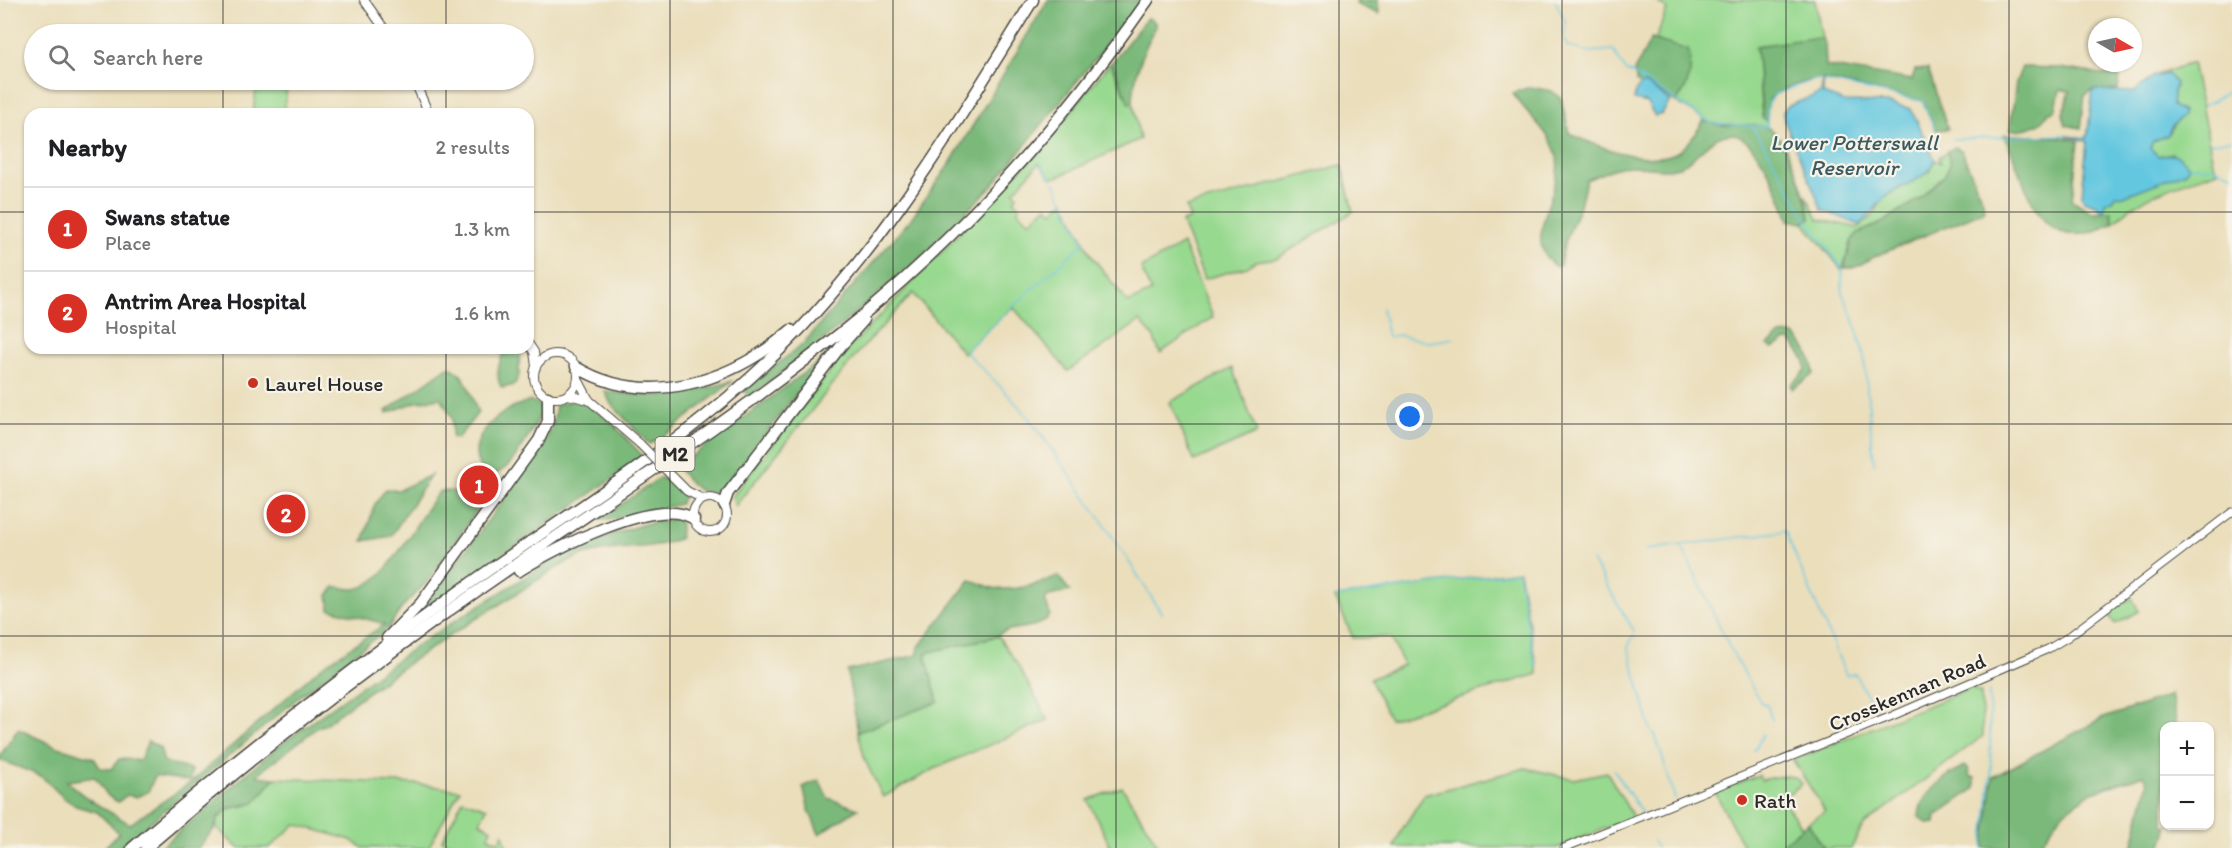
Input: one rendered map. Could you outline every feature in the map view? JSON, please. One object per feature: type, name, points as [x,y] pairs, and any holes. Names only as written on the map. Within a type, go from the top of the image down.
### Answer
[{"type":"highway","name":"M2","points":[[132,848],[226,768],[364,662],[715,408],[775,354],[851,273],[917,185],[1033,0]]},
{"type":"highway","name":"M2","points":[[146,848],[257,755],[443,616],[770,388],[858,318],[908,274],[1034,146],[1107,57],[1148,0]]},
{"type":"highway","points":[[576,367],[590,375],[641,387],[679,386],[711,379],[742,366],[762,353],[851,273]]},
{"type":"highway","points":[[724,505],[728,493],[841,346],[908,274]]},
{"type":"highway","points":[[364,662],[421,603],[539,440],[548,421],[548,397]]},
{"type":"highway","points":[[443,616],[538,559],[588,534],[619,524],[674,513],[694,514]]},
{"type":"main road","points":[[364,0],[381,24]]},
{"type":"main road","points":[[418,90],[426,108]]},
{"type":"main road","points":[[578,379],[568,395],[562,398],[548,397],[536,386],[534,352],[546,356],[565,356],[576,367],[578,379],[589,400],[640,444],[687,491],[703,499],[715,498],[724,505],[726,521],[717,531],[705,531],[694,514],[687,491]]},
{"type":"main road","points":[[536,366],[546,356]]},
{"type":"main road","points":[[568,395],[589,400]]},
{"type":"main road","points":[[694,514],[703,499]]},
{"type":"street","name":"Crosskennan Road","points":[[1564,848],[1892,716],[2048,649],[2068,637],[2232,512]]},
{"type":"green space","points":[[1048,0],[1143,0],[992,186],[922,256],[825,339],[749,397],[744,390],[803,344],[910,220],[951,162]]},
{"type":"green space","points":[[1356,0],[1378,0],[1379,14],[1356,4]]},
{"type":"green space","points":[[1655,0],[1815,0],[1822,39],[1756,46],[1762,118],[1767,120],[1767,127],[1711,123],[1676,102],[1688,50],[1655,41],[1667,9]]},
{"type":"green space","points":[[1147,18],[1153,20],[1156,25],[1137,72],[1133,103],[1129,104],[1112,62]]},
{"type":"green space","points":[[1813,38],[1822,39],[1825,43],[1826,66],[1912,80],[1915,70],[1928,69],[1948,129],[1936,130],[1922,101],[1822,79],[1801,83],[1772,97],[1767,108],[1767,120],[1763,119],[1756,46]]},
{"type":"green space","points":[[1651,39],[1688,50],[1689,77],[1676,102],[1649,86],[1637,83],[1634,71]]},
{"type":"green space","points":[[1110,63],[1129,103],[1133,103],[1140,139],[1057,177],[1051,178],[1039,163],[1014,191],[1017,196],[1014,200],[1020,208],[1018,211],[1030,222],[1047,206],[1053,212],[1064,201],[1091,255],[1128,303],[1151,292],[1141,268],[1183,244],[1213,317],[1160,353],[1153,336],[1140,321],[1068,371],[1013,307],[963,353],[913,293],[857,354],[735,506],[732,497],[847,350],[1039,150]]},
{"type":"green space","points":[[2192,63],[2213,162],[2218,171],[2149,197],[2136,204],[2113,223],[2111,212],[2104,211],[2105,203],[2114,199],[2115,195],[2186,172],[2172,153],[2158,156],[2150,148],[2153,141],[2168,135],[2183,111],[2172,106],[2173,91],[2176,86],[2167,74],[2153,76]]},
{"type":"green space","points":[[2022,67],[2059,68],[2120,77],[2118,90],[2093,90],[2085,95],[2081,128],[2066,125],[2063,114],[2070,91],[2060,90],[2055,111],[2049,112],[2042,121],[2032,127],[2010,130],[2016,82]]},
{"type":"green space","points":[[1530,87],[1552,91],[1561,98],[1569,133],[1634,156],[1662,157],[1673,154],[1691,140],[1704,120],[1719,125],[1752,125],[1768,128],[1782,142],[1789,155],[1805,197],[1810,218],[1803,223],[1789,220],[1773,181],[1756,152],[1746,141],[1736,135],[1725,135],[1675,168],[1626,166],[1586,180],[1580,205],[1564,245],[1560,265],[1556,267],[1545,256],[1541,243],[1542,229],[1558,167],[1556,153],[1548,137],[1513,93]]},
{"type":"green space","points":[[256,90],[286,90],[285,108],[254,108]]},
{"type":"green space","points":[[2004,135],[2062,137],[2078,141],[2072,200],[2092,212],[2111,211],[2113,223],[2087,233],[2067,234],[2051,227],[2029,196]]},
{"type":"green space","points":[[1955,147],[1962,151],[1983,202],[1984,211],[1876,256],[1854,268],[1844,268],[1852,240],[1858,233],[1884,222],[1919,199],[1944,176],[1950,165],[1948,152]]},
{"type":"green space","points":[[1948,152],[1951,165],[1944,176],[1919,199],[1884,222],[1858,233],[1852,240],[1842,270],[1804,223],[1810,218],[1806,195],[1818,219],[1858,228],[1873,216],[1881,201],[1888,195],[1929,172],[1935,160],[1941,163],[1939,157]]},
{"type":"green space","points":[[1342,165],[1353,212],[1277,258],[1256,261],[1247,267],[1204,279],[1182,222],[1190,219],[1186,207]]},
{"type":"green space","points":[[1791,334],[1800,340],[1807,351],[1814,374],[1792,389],[1791,385],[1806,370],[1805,360],[1791,341],[1772,348],[1768,345],[1780,335]]},
{"type":"green space","points":[[504,354],[520,354],[519,375],[514,385],[502,388],[498,378]]},
{"type":"green space","points":[[824,358],[723,489],[715,492],[702,491],[686,479],[677,467]]},
{"type":"green space","points":[[448,367],[460,374],[464,380],[478,413],[457,439],[452,438],[452,418],[441,398],[416,402],[387,413],[386,411]]},
{"type":"green space","points":[[1232,368],[1257,433],[1194,461],[1170,402]]},
{"type":"green space","points":[[733,381],[661,438],[649,444],[611,404],[605,391],[656,396],[670,395]]},
{"type":"green space","points":[[575,400],[603,416],[644,457],[420,612],[539,452],[553,426],[556,405]]},
{"type":"green space","points":[[531,401],[539,404],[542,411],[540,417],[511,462],[496,474],[487,476],[478,464],[476,452],[485,429],[507,411]]},
{"type":"green space","points":[[431,475],[391,536],[363,541],[375,504],[386,489],[399,490]]},
{"type":"green space","points":[[661,477],[684,496],[680,504],[626,517],[600,519]]},
{"type":"green space","points":[[440,491],[473,492],[479,500],[479,507],[426,583],[404,605],[388,628],[300,696],[120,848],[104,848],[119,833],[97,812],[76,806],[41,776],[0,760],[0,756],[18,729],[55,746],[94,758],[100,768],[111,769],[119,759],[140,760],[148,741],[160,748],[164,762],[192,770],[189,781],[155,776],[148,792],[136,797],[127,795],[118,802],[108,796],[95,777],[67,781],[89,799],[130,824],[190,783],[320,668],[385,624],[330,609],[328,595],[335,587],[354,589],[367,585],[379,576]]},
{"type":"green space","points":[[680,518],[680,538],[667,543],[587,554],[549,573],[414,659],[324,725],[318,727],[259,773],[257,776],[275,778],[254,803],[229,808],[217,819],[215,828],[198,848],[160,848],[280,745],[419,644],[464,615],[562,554],[644,524]]},
{"type":"green space","points":[[1519,571],[1538,674],[1390,719],[1370,679],[1404,665],[1390,637],[1353,638],[1335,597]]},
{"type":"green space","points":[[1058,576],[1070,591],[1045,599],[1050,615],[1044,621],[1008,630],[998,636],[925,653],[938,702],[858,732],[847,671],[918,655],[918,648],[970,580],[993,588],[1009,589],[1035,584]]},
{"type":"green space","points":[[2132,598],[2139,611],[2115,624],[2107,612]]},
{"type":"green space","points":[[998,636],[1016,662],[1048,720],[940,766],[883,797],[865,760],[858,732],[938,702],[925,653]]},
{"type":"green space","points":[[1971,688],[1981,693],[1983,736],[1864,825],[1851,848],[1824,848],[1808,823],[1825,811],[1793,760]]},
{"type":"green space","points":[[2171,695],[2176,722],[2160,722],[2160,830],[2167,830],[2161,848],[2132,848],[2148,782],[2144,775],[2092,792],[2061,815],[2037,848],[1984,848],[1993,777],[2101,719]]},
{"type":"green space","points":[[1964,766],[1968,768],[1969,776],[1975,778],[1975,788],[1936,816],[1935,823],[1928,824],[1919,817],[1920,809],[1928,793],[1942,780]]},
{"type":"green space","points":[[1525,768],[1574,779],[1607,772],[1633,817],[1557,848],[1394,847],[1401,831],[1424,795]]},
{"type":"green space","points":[[1759,775],[1761,780],[1793,777],[1802,784],[1781,799],[1802,827],[1777,848],[1744,848],[1715,792]]},
{"type":"green space","points":[[275,778],[418,784],[460,790],[428,848],[363,848],[351,840],[296,824],[269,848],[238,848],[216,827],[218,819],[226,810],[253,803]]},
{"type":"green space","points":[[819,780],[828,798],[858,809],[819,834],[803,787]]},
{"type":"green space","points":[[1122,787],[1160,848],[1111,848],[1088,800]]},
{"type":"green space","points":[[463,800],[487,808],[480,822],[491,829],[488,837],[499,842],[503,834],[507,848],[460,848],[442,840]]},
{"type":"green space","points":[[1808,823],[1824,848],[1777,848]]},
{"type":"water","points":[[2167,74],[2176,83],[2172,106],[2183,111],[2183,116],[2171,127],[2168,135],[2153,141],[2150,148],[2158,156],[2171,155],[2182,159],[2189,166],[2186,172],[2124,196],[2116,195],[2114,199],[2105,203],[2104,211],[2084,201],[2082,195],[2087,141],[2066,136],[2087,138],[2093,90],[2134,92],[2153,77]]},
{"type":"water","name":"Lower Potterswall Reservoir","points":[[1823,80],[1823,94],[1845,102],[1889,103],[1911,109],[1935,160],[1924,175],[1889,194],[1859,225],[1822,210],[1784,120],[1783,112],[1788,106],[1821,93]]},
{"type":"water","points":[[1642,84],[1649,86],[1670,101],[1662,114],[1655,116],[1647,103],[1634,100],[1636,90]]},
{"type":"waterway","points":[[1555,0],[1565,21],[1564,39],[1567,46],[1589,52],[1613,50],[1625,70],[1641,78],[1642,84]]},
{"type":"waterway","points":[[1642,79],[1711,123],[1767,127],[1768,104],[1775,94],[1816,79],[1922,101],[1935,129]]},
{"type":"waterway","points":[[2203,106],[2232,90]]},
{"type":"waterway","points":[[1751,126],[1764,144],[1809,223],[1842,268],[1842,293],[1852,314]]},
{"type":"waterway","points":[[1953,139],[2066,135]]},
{"type":"waterway","points":[[2211,143],[2232,140]]},
{"type":"waterway","points":[[1040,163],[1051,178]]},
{"type":"waterway","points":[[2189,166],[2213,167],[2232,174]]},
{"type":"waterway","points":[[1009,310],[1084,243],[1054,182]]},
{"type":"waterway","points":[[1382,308],[1388,337],[1398,335],[1429,342],[1454,338]]},
{"type":"waterway","points":[[1006,313],[965,351],[1034,425],[1100,518],[1162,614]]},
{"type":"waterway","points":[[1853,316],[1864,356],[1874,464]]},
{"type":"waterway","points":[[1646,550],[1785,531],[1846,675],[1855,674],[1878,715],[1884,716]]},
{"type":"waterway","points":[[1681,545],[1730,648],[1761,703],[1767,705],[1772,720]]},
{"type":"waterway","points":[[1592,561],[1634,631]]},
{"type":"waterway","points":[[1336,597],[1518,572],[1536,668]]},
{"type":"waterway","points":[[1634,635],[1628,647],[1651,731]]},
{"type":"waterway","points":[[1983,848],[1991,775],[1989,691]]},
{"type":"waterway","points":[[1652,734],[1655,734],[1665,766]]},
{"type":"waterway","points":[[1754,750],[1763,735]]},
{"type":"waterway","points":[[1666,769],[1675,799]]},
{"type":"waterway","points":[[1614,770],[1642,813]]},
{"type":"waterway","points":[[1653,841],[1657,848]]},
{"type":"place","name":"Laurel House","points":[[253,383]]},
{"type":"place","name":"Swans statue","points":[[479,485]]},
{"type":"place","name":"Antrim Area Hospital","points":[[286,514]]},
{"type":"place","name":"Rath","points":[[1742,800]]}]
